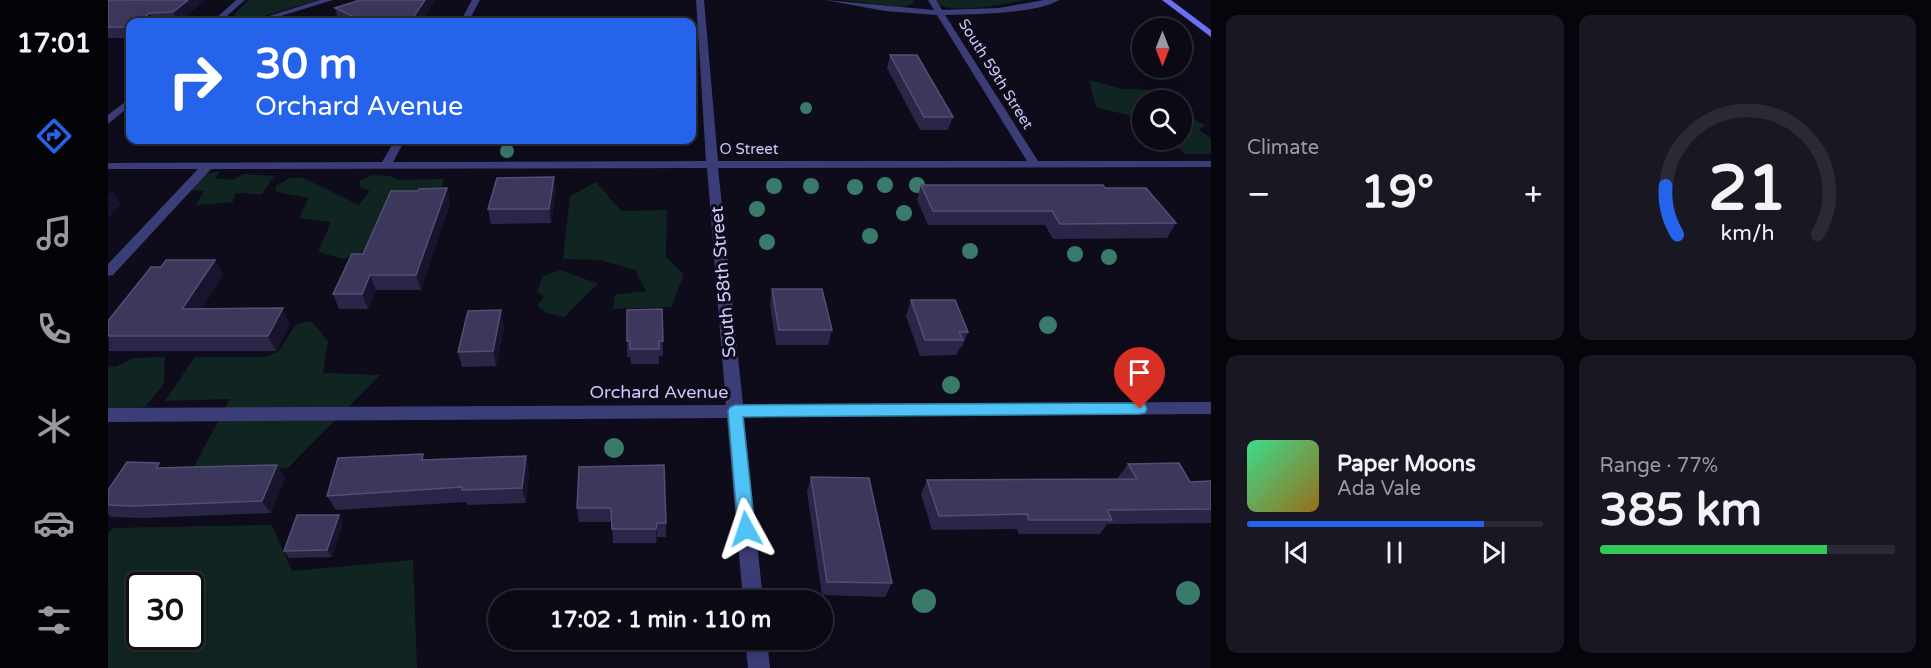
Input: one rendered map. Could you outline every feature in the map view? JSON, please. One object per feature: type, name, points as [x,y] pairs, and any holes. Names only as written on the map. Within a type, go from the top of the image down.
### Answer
[{"type":"main road","points":[[1166,0],[1210,32]]},
{"type":"street","points":[[221,18],[241,0]]},
{"type":"street","points":[[268,18],[329,0]]},
{"type":"street","points":[[466,18],[476,0]]},
{"type":"street","name":"South 58th Street","points":[[700,0],[712,164],[752,590]]},
{"type":"street","points":[[829,0],[873,8],[940,12],[1008,9],[1055,0]]},
{"type":"street","name":"South 59th Street","points":[[932,0],[1034,163]]},
{"type":"street","points":[[108,121],[126,105]]},
{"type":"street","points":[[385,166],[398,144]]},
{"type":"street","name":"O Street","points":[[108,166],[1211,164]]},
{"type":"street","points":[[108,272],[208,166]]},
{"type":"street","name":"Orchard Avenue","points":[[108,416],[1211,408]]},
{"type":"street","points":[[757,650],[759,668]]},
{"type":"green space","points":[[249,0],[318,0],[257,18],[234,18],[236,12]]},
{"type":"green space","points":[[842,0],[913,0],[915,3],[902,7]]},
{"type":"green space","points":[[932,0],[1024,0],[963,9],[950,8]]},
{"type":"green space","points":[[1089,80],[1122,89],[1161,90],[1132,90],[1132,116],[1096,107]]},
{"type":"green space","points":[[1192,119],[1205,125],[1199,130],[1211,138],[1211,154],[1185,154],[1181,150],[1192,150]]},
{"type":"green space","points":[[220,171],[215,178],[232,180],[244,174],[274,176],[262,194],[235,193],[233,202],[196,205],[204,191],[191,190],[204,175]]},
{"type":"green space","points":[[372,175],[390,176],[399,180],[444,179],[439,197],[402,198],[385,205],[373,236],[378,246],[344,259],[318,252],[331,222],[299,218],[309,198],[276,192],[276,186],[290,178],[303,178],[359,205],[370,191],[361,188],[359,181]]},
{"type":"green space","points":[[596,182],[621,211],[667,210],[666,257],[684,274],[671,307],[613,309],[615,295],[646,291],[635,270],[601,260],[563,259],[570,196]]},
{"type":"green space","points":[[561,270],[598,284],[564,317],[547,313],[537,306],[544,297],[537,291],[543,276]]},
{"type":"green space","points":[[311,321],[328,341],[323,373],[380,375],[288,468],[190,474],[230,399],[165,401],[195,357],[264,357],[278,352],[296,324]]},
{"type":"green space","points":[[165,357],[164,384],[145,407],[108,409],[108,366],[116,367],[133,358]]},
{"type":"green space","points":[[272,525],[292,571],[413,560],[417,668],[108,668],[108,533],[113,528]]},
{"type":"building","points":[[108,0],[188,0],[173,12],[150,13],[143,18],[126,18],[126,27],[108,27]]},
{"type":"building","points":[[360,0],[425,0],[413,18],[356,18],[335,8]]},
{"type":"building","points":[[890,55],[917,55],[953,117],[924,117]]},
{"type":"building","points":[[554,177],[549,209],[488,209],[497,178]]},
{"type":"building","points":[[921,185],[1103,185],[1105,188],[1146,188],[1176,223],[1060,224],[1052,211],[933,211]]},
{"type":"building","points":[[447,188],[416,275],[370,275],[362,294],[333,294],[352,254],[363,254],[391,191]]},
{"type":"building","points":[[166,260],[215,260],[182,309],[283,308],[268,336],[108,336],[108,321],[151,267],[161,267]]},
{"type":"building","points":[[772,289],[822,289],[832,330],[779,330]]},
{"type":"building","points":[[911,300],[955,300],[968,332],[959,332],[963,340],[925,340]]},
{"type":"building","points":[[662,309],[663,341],[659,341],[659,349],[630,349],[630,341],[627,341],[627,310]]},
{"type":"building","points":[[501,310],[493,351],[458,352],[468,311]]},
{"type":"building","points":[[423,454],[422,460],[526,456],[522,488],[462,490],[462,487],[327,496],[338,458]]},
{"type":"building","points":[[127,462],[159,463],[156,468],[277,465],[262,501],[108,505],[108,490]]},
{"type":"building","points":[[1179,463],[1190,482],[1211,481],[1211,509],[1107,510],[1112,520],[1029,520],[1027,514],[939,516],[927,480],[1137,479],[1128,464]]},
{"type":"building","points":[[664,465],[666,523],[657,523],[656,529],[612,529],[611,508],[577,508],[579,467]]},
{"type":"building","points":[[811,477],[869,478],[892,583],[827,582]]},
{"type":"building","points":[[297,515],[339,515],[327,550],[284,551]]},
{"type":"route","points":[[746,529],[735,411],[1140,409]]}]
